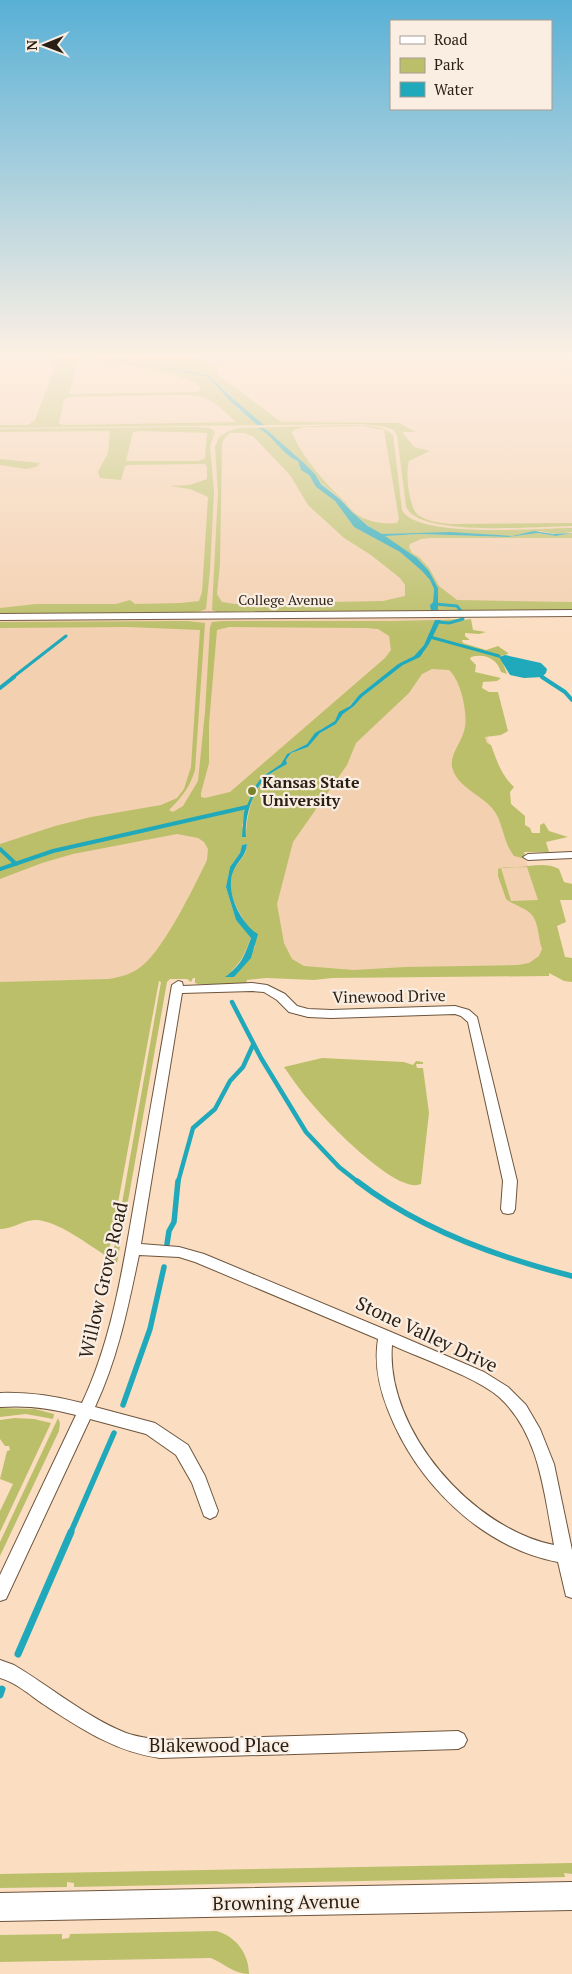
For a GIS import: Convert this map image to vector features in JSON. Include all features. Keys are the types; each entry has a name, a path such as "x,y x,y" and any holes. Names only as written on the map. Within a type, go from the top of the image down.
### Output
{"street":[{"name":"College Avenue","path":"0,617 572,613"},
{"path":"528,857 572,856"},
{"name":"Vinewood Drive","path":"178,988 252,987 268,989 281,997 293,1009 308,1012 331,1014 455,1010 465,1013 474,1020 510,1181 508,1209"},
{"name":"Willow Grove Road","path":"0,1593 100,1381 116,1329 133,1249 178,988"},
{"name":"Stone Valley Drive","path":"133,1249 180,1252 199,1258 386,1336 479,1377 503,1392 522,1410 536,1434 546,1464 572,1590"},
{"path":"386,1336 382,1352 388,1388 409,1440 423,1463 448,1493 501,1532 531,1547 565,1555"},
{"path":"0,1400 19,1399 55,1403 150,1428 182,1450 199,1481 210,1511"},
{"name":"Blakewood Place","path":"0,1669 15,1675 73,1713 120,1740 140,1746 160,1749 458,1740"},
{"name":"Browning Avenue","path":"0,1907 572,1896"}],"shaded area":[{"name":"Kansas State University","path":"0,449 572,449 572,610 448,611 561,971 152,974 0,1207"}],"green space":[{"path":"108,449 129,449 126,461 197,461 205,459 206,449 210,449 214,492 206,609 196,613 0,614 0,608 36,604 116,604 130,600 135,604 199,601 202,592 208,497 190,489 169,486 190,485 207,479 207,467 205,464 128,465 125,466 121,480 100,478 98,472"},
{"path":"215,449 222,449 220,564 217,594 222,602 235,604 383,601 405,596 405,585 400,578 371,555 344,538 308,505 290,475 265,449 283,449 298,461 301,470 309,475 316,487 335,501 354,527 400,552 422,571 430,580 434,589 433,602 430,605 431,611 217,612 212,610 218,492"},
{"path":"288,449 301,449 316,471 346,503 350,509 355,514 368,520 397,523 399,519 387,449 395,449 402,510 412,519 430,525 454,528 508,530 572,528 572,532 556,534 540,531 512,536 455,533 382,534 371,528 352,512 342,500 321,483 304,463"},
{"path":"399,449 422,449 430,451 409,461 407,473 412,505 418,515 425,519 449,524 572,523 572,526 482,528 455,526 432,523 415,516 406,506"},
{"path":"0,459 40,463 36,467 26,469 0,465"},
{"path":"538,533 556,536 572,533 572,538 431,538 421,539 410,544 409,547 412,553 419,557 429,568 439,586 457,600 572,602 572,610 467,611 461,610 459,607 459,611 438,611 438,588 429,571 417,558 383,536 419,534 508,537"},
{"path":"460,619 458,621 471,619 473,630 486,632 479,634 465,633 465,636 470,640 462,640 463,643 486,650 498,646 508,653 500,656 507,674 501,672 497,664 490,658 476,656 470,659 476,665 475,672 501,678 497,681 483,682 482,688 489,692 498,692 508,731 501,735 485,737 487,743 491,745 503,773 514,787 510,792 511,804 525,816 525,825 530,828 532,833 540,833 540,825 544,823 549,831 568,837 546,842 549,852 524,852 526,859 514,856 507,844 496,813 487,803 464,785 455,774 452,762 454,753 463,735 465,708 457,682 449,670 432,669 422,674 409,693 356,743 347,765 293,842 277,904 284,943 292,959 304,966 354,970 518,965 529,963 539,956 542,949 536,921 531,914 506,899 498,876 498,869 501,868 506,867 539,865 549,866 559,869 564,882 572,884 572,900 560,900 566,922 557,926 565,957 572,958 572,982 564,981 549,973 549,976 332,978 314,980 266,978 247,980 246,984 198,984 195,983 195,978 191,982 187,979 170,979 167,982 117,1263 112,1260 161,982 159,981 108,1257 62,1228 43,1221 34,1220 0,1229 0,982 108,979 135,971 152,956 169,931 207,860 208,849 204,842 198,838 177,834 73,854 42,863 0,879 0,844 55,826 91,817 161,805 177,798 184,789 191,767 200,630 128,627 0,628 0,622 187,621 205,623 195,770 185,792 169,810 173,812 183,806 198,781 205,712 210,627 212,622 435,620 424,645 414,656 398,664 359,695 336,721 321,729 307,744 287,754 281,764 262,777 242,825 246,837 249,811 255,794 264,780 274,771 287,764 286,760 291,753 308,747 320,733 336,724 343,714 362,697 403,665 423,653 441,620","holes":["229,627 378,629 389,636 391,650 385,658 230,792 205,798 201,797 209,763 209,724 217,630","247,844 245,853 232,875 231,889 232,896 250,931 255,947 234,977 226,977 241,959 251,937 236,920 226,887 230,867 240,853 242,845","527,867 538,900 511,901 501,868"]},
{"path":"322,1058 404,1062 413,1065 416,1061 423,1062 423,1064 416,1064 417,1068 423,1068 429,1113 421,1184 410,1185 396,1179 380,1169 347,1141 301,1091 284,1067"},
{"path":"0,1408 35,1409 54,1414 53,1419 26,1414 0,1417"},
{"path":"15,1418 34,1419 51,1423 0,1532 0,1511 13,1484 0,1479 7,1451 10,1450 9,1446 5,1446 0,1439 0,1420"},
{"path":"58,1418 60,1423 59,1431 0,1556 0,1542"},
{"path":"572,1863 572,1874 564,1873 565,1877 74,1887 74,1883 67,1882 67,1887 0,1888 0,1874"},
{"path":"216,1931 230,1937 240,1947 247,1960 249,1974 234,1971 211,1958 0,1962 0,1935 62,1934 62,1939 69,1938 70,1934"}],"water":[{"path":"282,449 288,449 315,474 321,484 368,526 382,534 450,532 512,536 534,531 553,534 572,533 556,536 538,533 508,537 419,534 385,536 417,558 429,571 438,588 438,611 431,611 430,605 433,602 434,589 430,580 422,571 400,552 354,527 335,501 316,487 309,475 301,470 298,461"},
{"path":"435,620 441,620 420,657 403,665 362,697 343,714 336,724 320,733 308,747 291,753 286,760 287,764 264,780 254,794 248,812 246,837 242,837 244,812 256,785 262,777 281,764 287,754 307,744 315,733 335,721 339,712 350,706 359,695 398,664 414,656 424,645"},
{"path":"505,655 541,663 547,669 546,673 542,677 524,678 510,675 499,657"},
{"path":"247,844 245,852 233,872 231,889 236,907 246,923 258,934 251,958 234,977 225,977 242,960 251,938 236,920 226,887 230,867 240,853 242,845"}],"waterway":[{"path":"435,604 457,606 461,611"},
{"path":"438,622 449,623 463,619"},
{"path":"12,678 66,636"},
{"path":"430,637 499,656"},
{"path":"0,688 14,677"},
{"path":"544,678 542,677 565,692 572,700"},
{"path":"16,864 53,851 247,807"},
{"path":"0,849 16,864"},
{"path":"0,869 16,864"},
{"path":"232,1002 261,1058 306,1132 339,1167 358,1182"},
{"path":"178,1182 193,1128 215,1109 230,1081 243,1067 253,1045"},
{"path":"167,1244 169,1231 174,1222 178,1181"},
{"path":"357,1181 406,1213 459,1239 515,1260 572,1276"},
{"path":"123,1405 150,1329 164,1267"},
{"path":"70,1534 114,1433"},
{"path":"18,1654 71,1532"},
{"path":"0,1695 2,1689"}],"place":[{"name":"Kansas State University","path":"252,791"}]}
